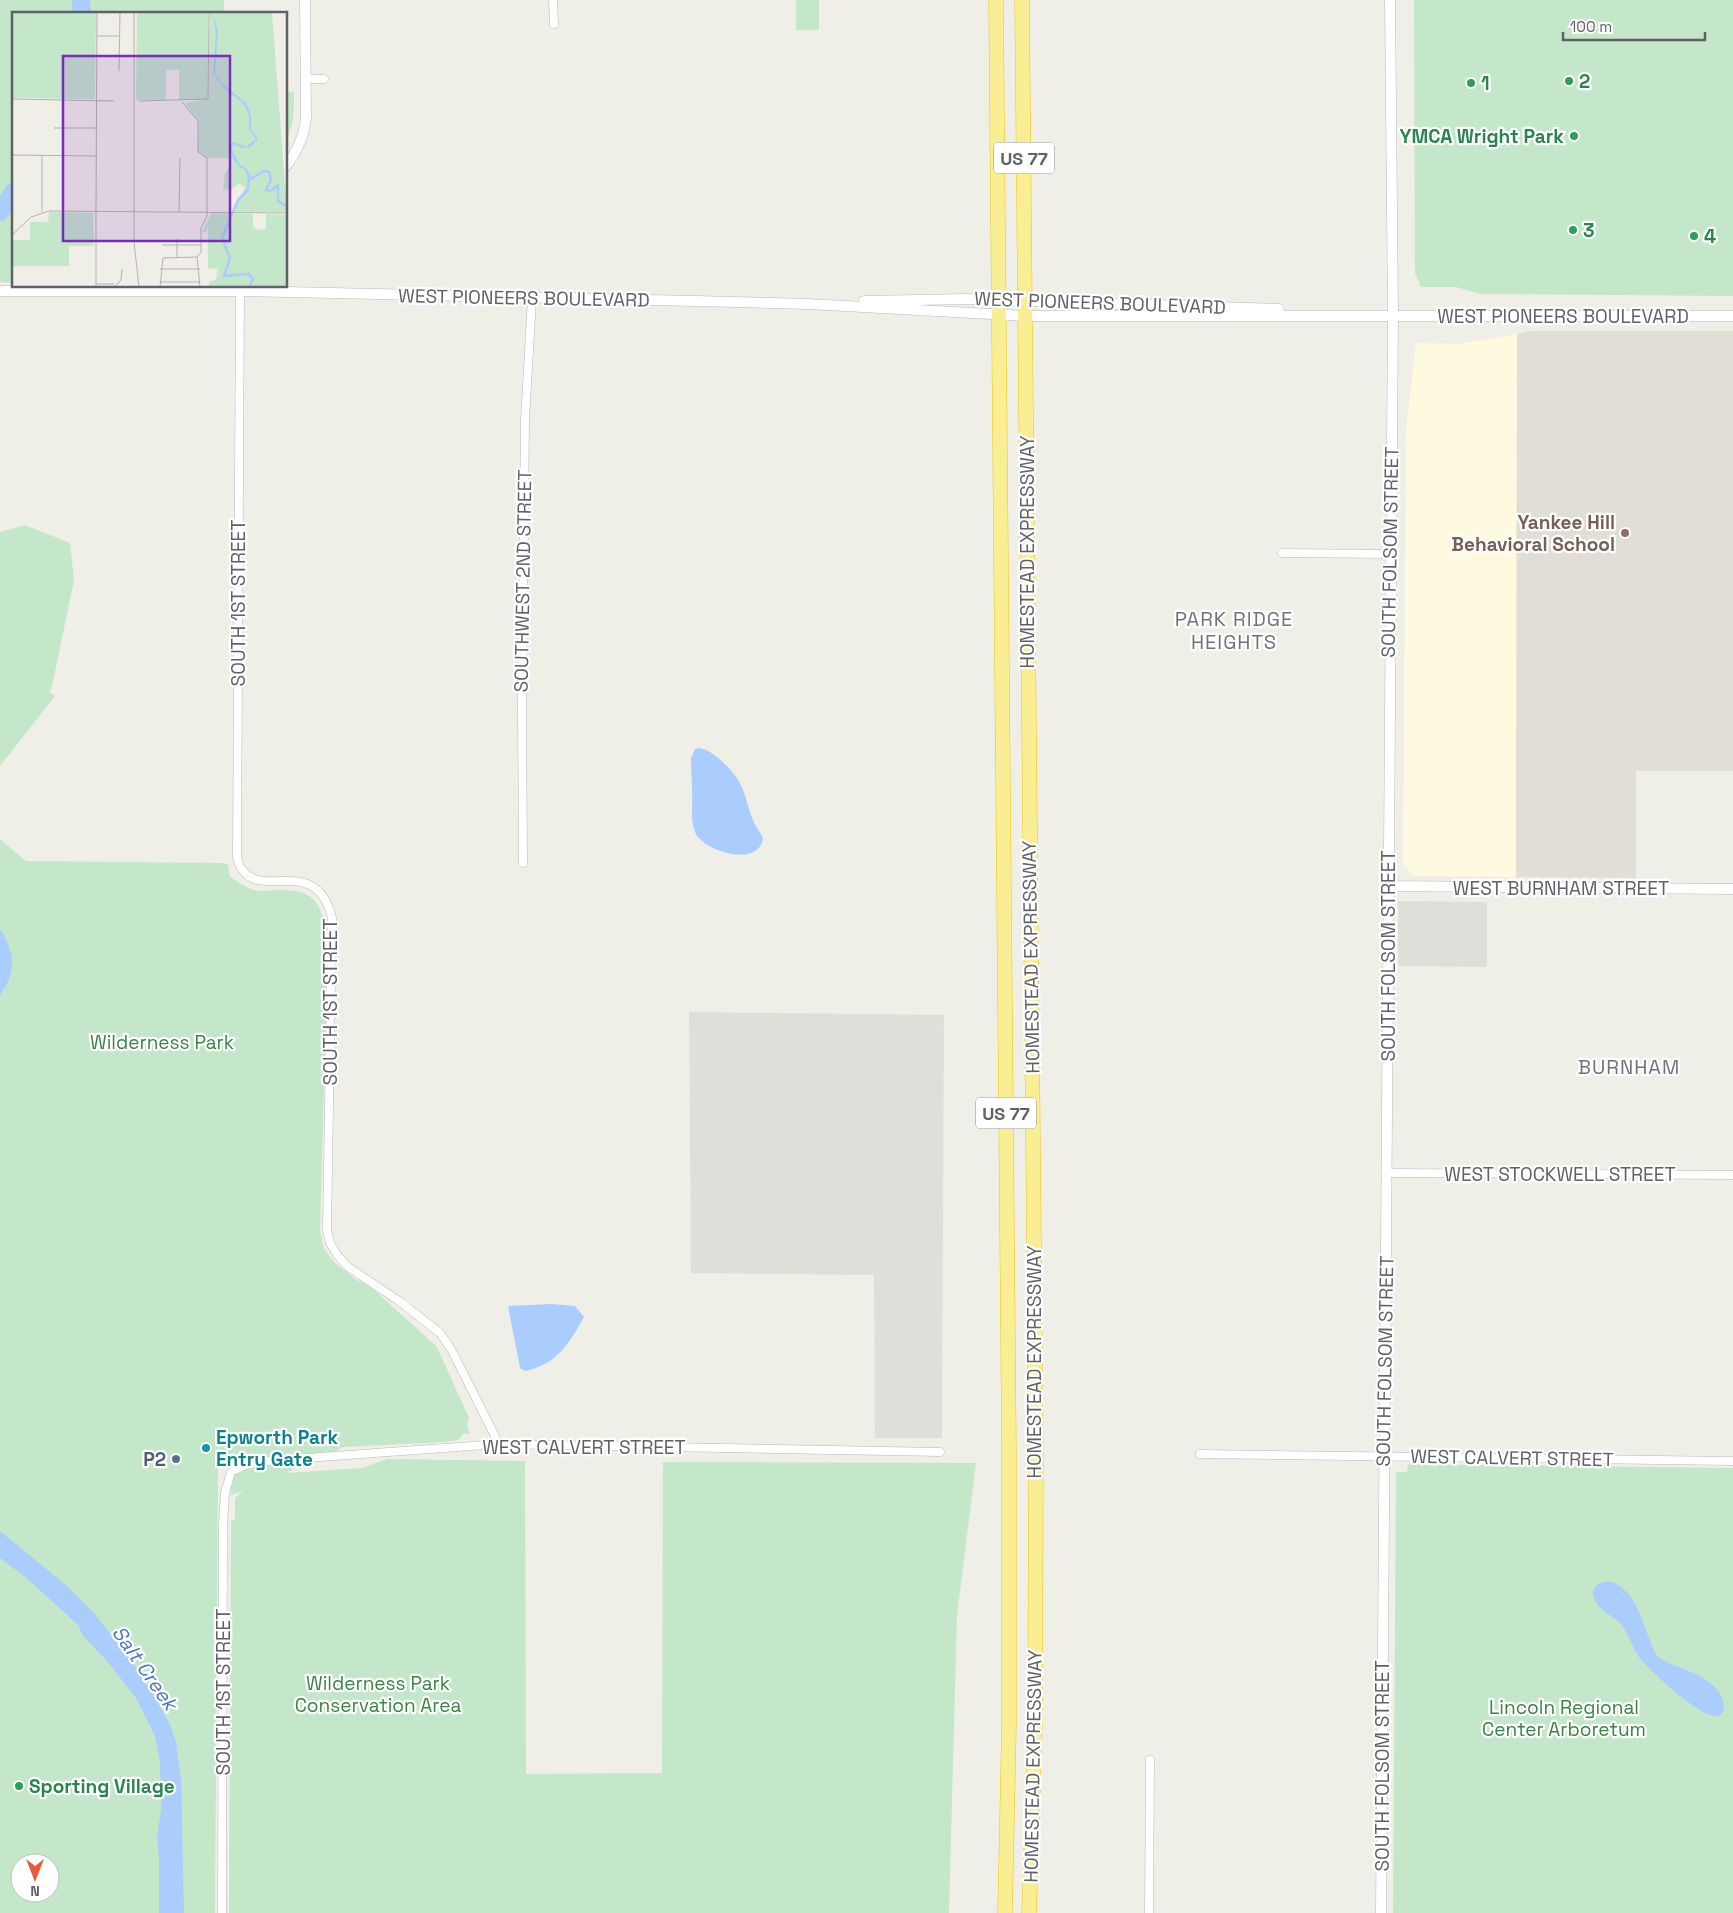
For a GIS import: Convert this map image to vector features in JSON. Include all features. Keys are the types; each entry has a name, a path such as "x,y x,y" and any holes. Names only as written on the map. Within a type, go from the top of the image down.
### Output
{"highway":[{"name":"HOMESTEAD EXPRESSWAY","path":"996,0 1009,1442 1009,1715 1004,1913"},
{"name":"HOMESTEAD EXPRESSWAY","path":"1022,0 1036,1452 1035,1726 1029,1913"}],"main road":[{"path":"288,163 299,146 304,133 306,79 305,0"},
{"name":"SOUTH FOLSOM STREET","path":"1381,1913 1393,315 1390,0"},
{"name":"WEST PIONEERS BOULEVARD","path":"0,292 240,289 808,304 1025,316 1733,316"},
{"name":"WEST PIONEERS BOULEVARD","path":"808,304 940,299 998,299 1393,315"},
{"name":"WEST BURNHAM STREET","path":"1388,886 1733,889"}],"street":[{"path":"553,0 554,24"},
{"path":"306,79 324,79"},
{"name":"SOUTH 1ST STREET","path":"240,289 237,857 241,868 249,876 256,879 263,881 290,880 310,885 325,899 332,918 327,1230 330,1242 338,1256 348,1267 400,1301 440,1333 451,1349 499,1444"},
{"name":"SOUTHWEST 2ND STREET","path":"524,864 522,706 525,427 532,298"},
{"path":"1282,554 1390,554"},
{"name":"WEST STOCKWELL STREET","path":"1387,1173 1733,1176"},
{"name":"WEST CALVERT STREET","path":"231,1472 248,1464 264,1461 499,1444 940,1452"},
{"name":"WEST CALVERT STREET","path":"1200,1454 1733,1461"},
{"name":"SOUTH 1ST STREET","path":"222,1913 223,1523 225,1493 231,1472"},
{"path":"1149,1913 1150,1760"}],"shaded area":[{"name":"Yankee Hill Behavioral School","path":"1531,331 1733,331 1733,771 1636,771 1636,878 1516,877 1517,334"},
{"path":"1517,334 1516,877 1414,876 1403,864 1406,428 1416,343 1458,344"},
{"path":"1398,901 1487,902 1487,967 1398,966"},
{"path":"689,1012 944,1015 942,1438 875,1438 874,1275 691,1273"}],"green space":[{"path":"0,0 224,0 224,12 12,12 12,283 0,282"},
{"path":"796,0 819,0 819,30 796,30"},
{"name":"YMCA Wright Park","path":"1414,0 1733,0 1733,296 1480,294 1456,287 1421,287 1415,273"},
{"path":"288,92 294,92 294,111 288,137"},
{"path":"25,525 70,543 74,580 52,686 49,692 55,696 0,766 0,532"},
{"path":"0,839 26,861 228,864 230,877 248,888 260,891 301,892 314,900 319,906 328,935 320,1231 324,1249 335,1263 355,1279 372,1288 437,1347 469,1418 467,1425 470,1434 464,1433 458,1440 443,1442 344,1447 285,1473 362,1468 387,1459 525,1461 526,1774 662,1773 663,1462 976,1463 957,1615 949,1913 229,1913 231,1521 235,1519 235,1498 243,1491 231,1495 231,1459 225,1464 218,1464 215,1913 0,1913"},
{"name":"Lincoln Regional Center Arboretum","path":"1408,1464 1733,1468 1733,1913 1393,1913 1396,1472 1407,1472"}],"water":[{"path":"699,748 710,752 722,761 740,783 753,820 763,838 760,847 752,853 742,855 719,851 700,839 695,832 692,818 691,758 695,749"},
{"path":"0,929 9,946 12,962 9,978 0,995"},
{"path":"552,1304 575,1306 584,1317 573,1336 560,1352 545,1364 525,1371 520,1368 508,1306"},
{"path":"0,1531 67,1586 93,1612 132,1662 170,1725 176,1742 181,1779 184,1913 159,1913 157,1837 161,1811 160,1763 155,1736 136,1698 107,1661 82,1635 79,1626 29,1580 0,1558"},
{"path":"1608,1581 1618,1585 1634,1602 1657,1656 1709,1682 1722,1696 1724,1705 1720,1715 1713,1716 1691,1704 1665,1683 1639,1657 1621,1624 1600,1607 1594,1599 1593,1591 1595,1587 1600,1583"}],"waterway":[{"name":"Salt Creek","path":"81,0 82,12"},
{"name":"Salt Creek","path":"0,212 12,194"}],"place":[{"name":"2","path":"1569,81"},
{"name":"1","path":"1471,83"},
{"name":"YMCA Wright Park","path":"1574,136"},
{"name":"3","path":"1573,230"},
{"name":"4","path":"1694,236"},
{"name":"Yankee Hill Behavioral School","path":"1625,533"},
{"name":"Epworth Park Entry Gate","path":"206,1448"},
{"name":"P2","path":"176,1459"},
{"name":"Sporting Village","path":"19,1786"}],"district":[{"name":"PARK RIDGE HEIGHTS","path":"1234,630"},
{"name":"BURNHAM","path":"1629,1067"}],"park label":[{"name":"Wilderness Park","path":"162,1042"},
{"name":"Wilderness Park Conservation Area","path":"378,1694"}]}
